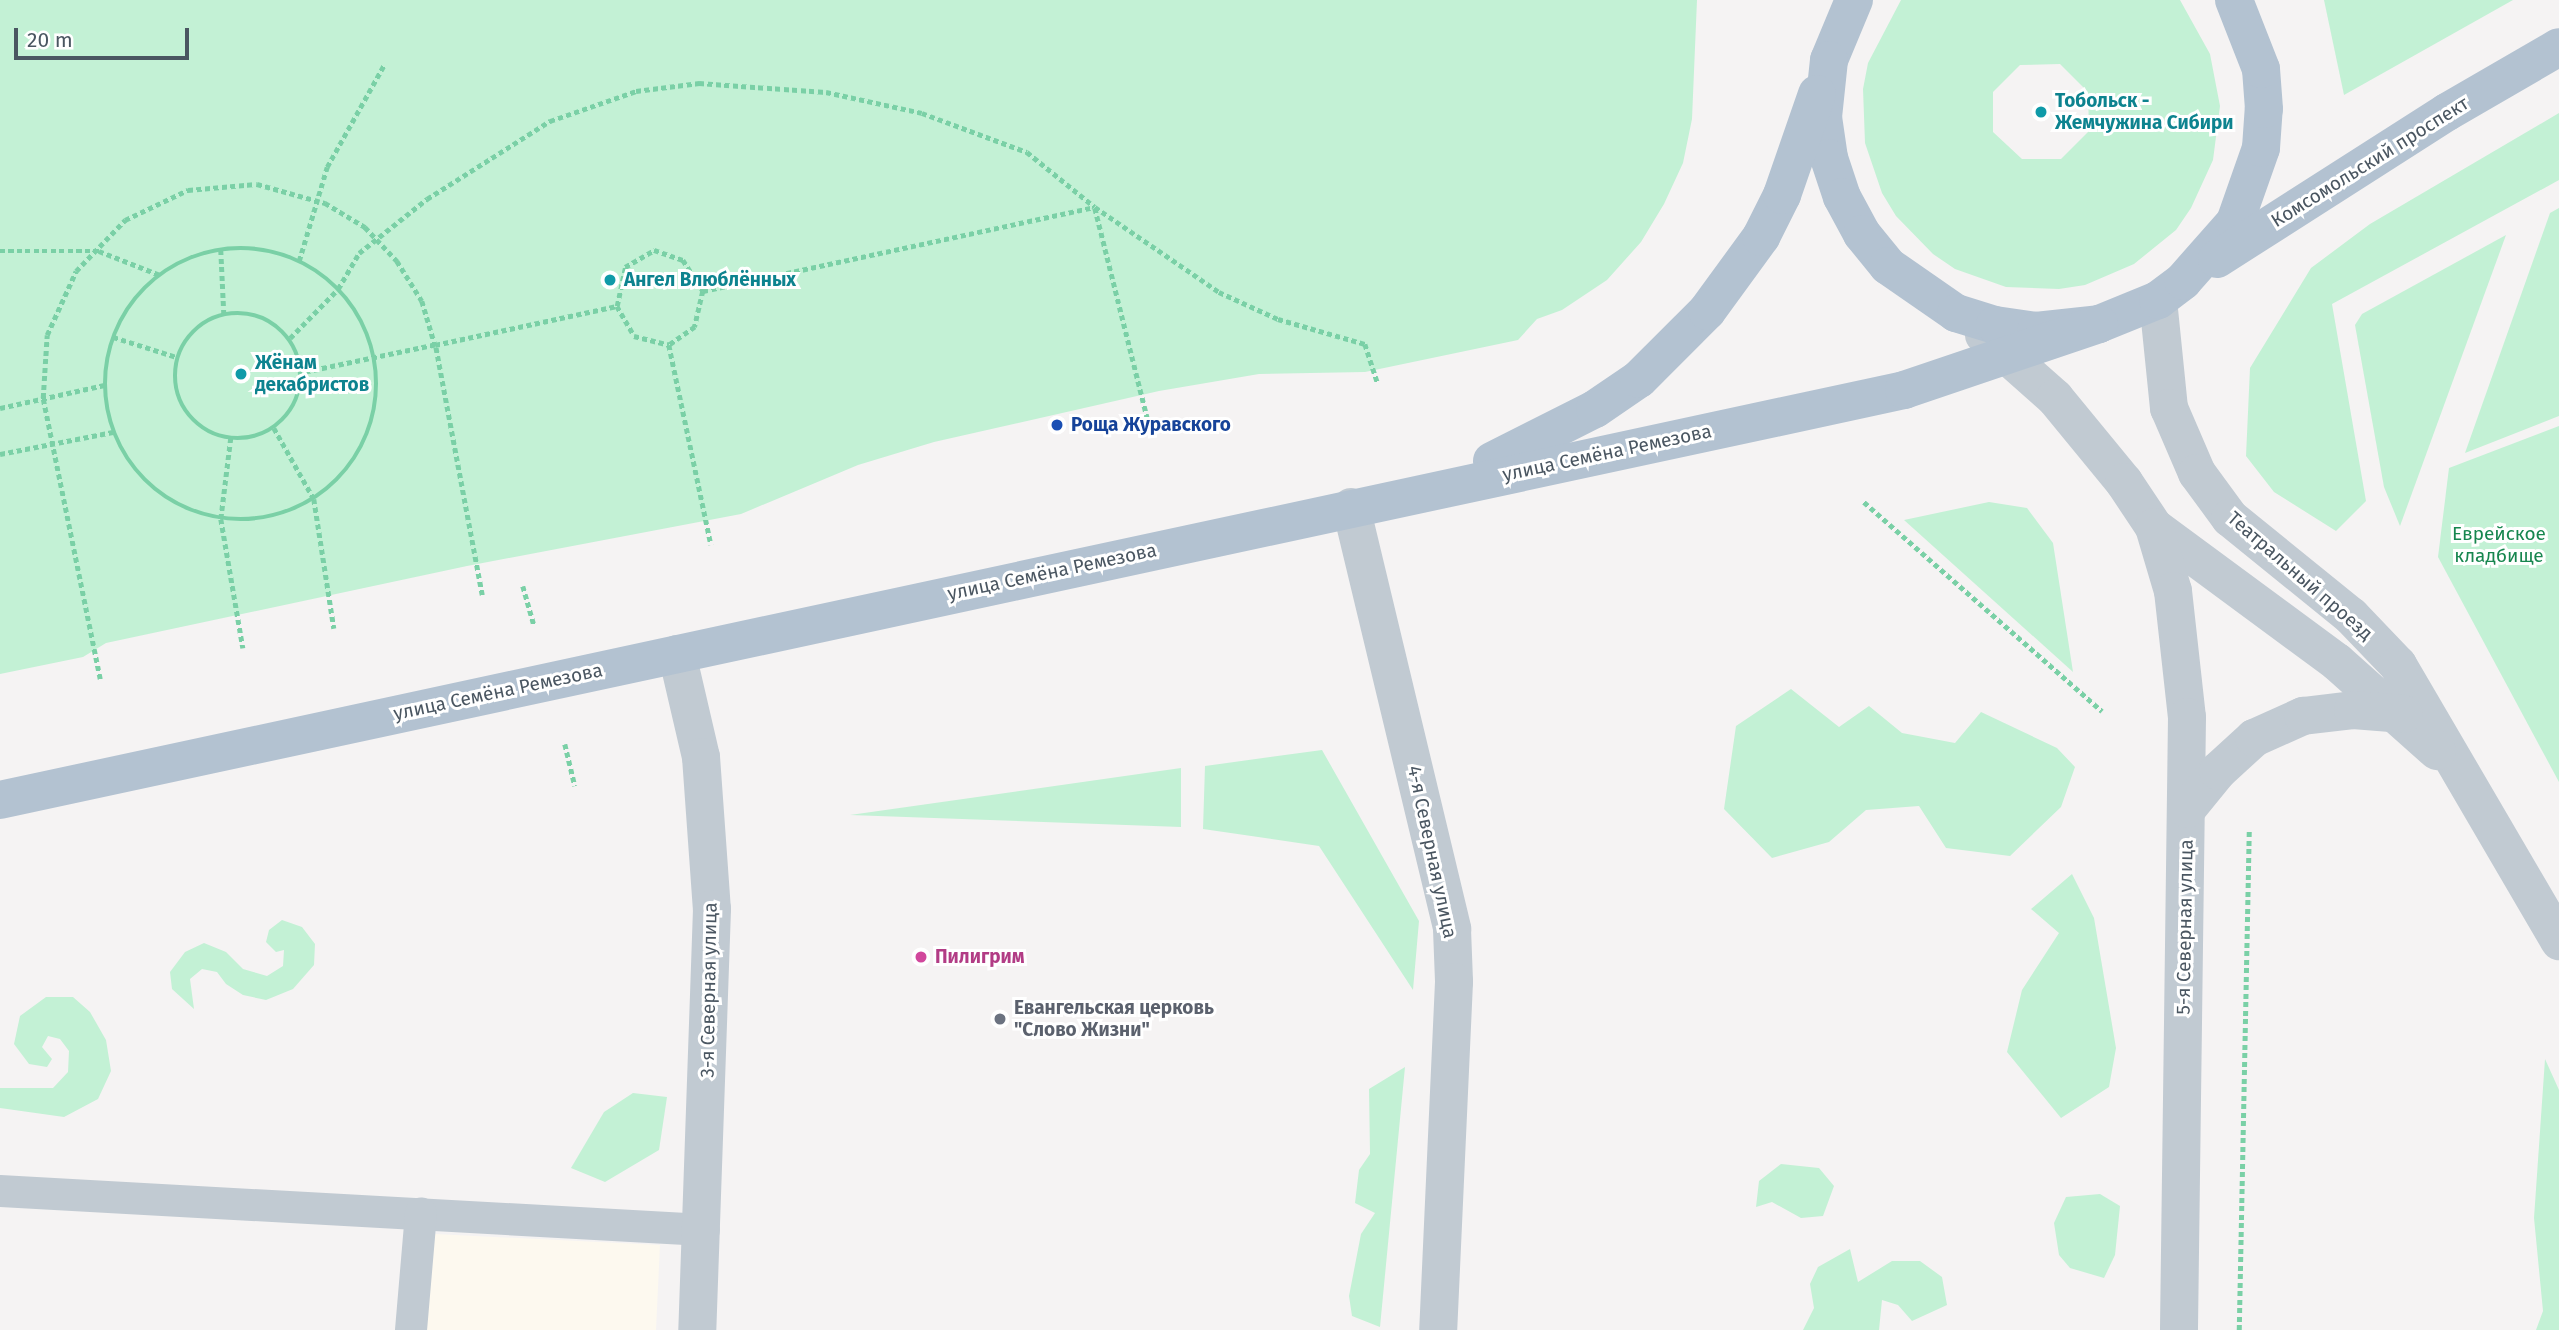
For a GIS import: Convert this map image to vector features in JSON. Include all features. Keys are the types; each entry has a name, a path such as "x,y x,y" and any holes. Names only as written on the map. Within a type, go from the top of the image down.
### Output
{"main road":[{"path":"1827,0 1829,60 1824,117 1829,158 1842,197 1862,234 1888,266 1956,313 1996,326 2036,331 2099,324"},
{"path":"1413,494 1528,447 1595,409 1671,351 1734,278 1761,237 1782,195 1829,60 1854,0"},
{"path":"2170,291 2235,222 2251,187 2261,148 2261,69 2234,0"},
{"name":"Комсомольский проспект","path":"2099,324 2170,291 2435,120 2559,47"},
{"name":"улица Семёна Ремезова","path":"0,800 1904,390 2012,356 2099,324"}],"street":[{"name":"Театральный проезд","path":"2170,291 2169,408 2197,473 2230,518 2351,617 2398,666 2559,940"},
{"path":"1956,313 2012,356 2089,439 2154,527 2337,662 2459,771"},
{"name":"4-я Северная улица","path":"1351,507 1452,929 1454,982 1438,1330"},
{"name":"5-я Северная улица","path":"2154,527 2173,591 2182,645 2187,808 2179,1330"},
{"name":"3-я Северная улица","path":"677,654 701,757 712,909 704,1230 697,1330"},
{"path":"2187,808 2218,771 2254,738 2303,716 2353,710 2431,719"}],"lane":[{"path":"0,1191 704,1230"},
{"path":"411,1330 421,1213"}],"path":[{"path":"299,261 327,167 384,65"},
{"path":"290,338 338,289 359,253 427,199 550,121 636,91 699,83 826,92 922,113 1027,152 1095,207 1219,292 1278,319 1365,344 1378,384"},
{"path":"100,679 50,443 43,398 44,358 55,312 91,251 145,208 188,190 257,184 317,199 377,239 411,280 435,345 482,595"},
{"path":"703,291 1095,207"},
{"path":"1095,207 1148,421"},
{"path":"253,249 299,261 338,289 358,315 374,357 377,393 365,439 344,473 314,499 269,517 221,519 190,510 162,495 138,473 113,432 105,385 113,337 133,302 160,275 189,259 221,250 253,249"},
{"path":"221,250 224,314"},
{"path":"654,250 683,260 703,291 695,327 668,345 634,336 617,306 625,267 654,250"},
{"path":"0,251 91,251 160,275"},
{"path":"301,373 617,306"},
{"path":"224,314 261,317 290,338 301,373 290,414 274,428 253,438 232,438 210,432 192,419 177,390 177,358 204,323 224,314"},
{"path":"113,337 177,358"},
{"path":"668,345 710,545"},
{"path":"0,408 105,385"},
{"path":"274,428 314,499 334,628"},
{"path":"0,454 113,432"},
{"path":"232,438 221,519 243,648"},
{"path":"1864,502 2102,711"},
{"path":"523,586 534,625"},
{"path":"565,744 575,786"},
{"path":"2239,1330 2249,830"}],"shaded area":[{"path":"435,1234 660,1245 656,1330 425,1330"}],"green space":[{"path":"0,0 1697,0 1692,119 1683,163 1664,204 1641,242 1607,280 1562,310 1537,319 1518,340 1365,372 1259,374 1159,391 934,442 858,465 741,514 467,566 106,643 83,657 0,674"},
{"path":"1901,0 2180,0 2210,54 2220,106 2213,160 2191,208 2176,230 2134,264 2085,285 2059,289 2006,287 1955,269 1933,254 1896,216 1882,193 1865,143 1863,89 1868,63","holes":["2060,64 2088,92 2089,131 2061,159 2022,159 1993,132 1993,92 2020,65"]},
{"path":"2324,0 2513,0 2344,95"},
{"path":"2559,113 2559,180 2332,304 2366,501 2336,531 2274,492 2246,456 2250,368 2311,268 2370,224"},
{"path":"2559,208 2559,416 2465,453 2550,213"},
{"path":"2506,235 2400,526 2384,487 2355,325 2362,314"},
{"name":"Еврейское кладбище","path":"2559,426 2559,782 2438,557 2449,468"},
{"path":"1989,502 2027,508 2053,543 2073,672 1904,520"},
{"path":"1791,689 1839,727 1869,706 1902,733 1955,743 1981,712 2057,748 2075,767 2061,807 2010,856 1946,848 1919,806 1866,810 1829,842 1772,858 1724,809 1736,726"},
{"path":"1322,750 1419,921 1413,990 1319,846 1203,829 1205,766"},
{"path":"1181,768 1181,827 850,815"},
{"path":"2072,874 2094,918 2116,1048 2109,1087 2061,1118 2007,1052 2022,990 2059,933 2031,909"},
{"path":"282,920 302,927 315,944 314,965 293,989 266,1000 243,995 226,984 217,972 202,969 190,979 194,1009 172,989 170,972 185,952 204,943 226,952 243,969 267,976 283,966 284,950 276,952 266,942 269,930"},
{"path":"46,997 73,997 90,1012 106,1040 111,1071 98,1099 64,1117 0,1108 0,1088 53,1088 68,1072 69,1051 60,1039 48,1036 42,1047 52,1059 47,1067 29,1064 14,1044 20,1016"},
{"path":"2545,1059 2559,1090 2559,1330 2536,1330 2543,1311 2534,1218"},
{"path":"1405,1067 1380,1327 1352,1316 1349,1296 1361,1234 1375,1213 1355,1203 1359,1170 1370,1154 1369,1089"},
{"path":"633,1093 667,1097 659,1150 605,1182 571,1168 604,1112"},
{"path":"1781,1164 1819,1168 1834,1186 1823,1216 1801,1218 1772,1202 1756,1207 1759,1181"},
{"path":"2100,1194 2120,1206 2115,1255 2104,1278 2070,1268 2059,1255 2054,1223 2066,1197"},
{"path":"1850,1249 1858,1282 1892,1261 1920,1261 1942,1277 1947,1305 1912,1321 1898,1305 1882,1300 1879,1330 1803,1330 1814,1308 1810,1284 1818,1267"}],"place":[{"name":"Тобольск - Жемчужина Сибири","path":"2041,112"},
{"name":"Ангел Влюблённых","path":"610,280"},
{"name":"Жёнам декабристов","path":"241,374"},
{"name":"Роща Журавского","path":"1057,425"},
{"name":"Пилигрим","path":"921,957"},
{"name":"Евангельская церковь \"Слово Жизни\"","path":"1000,1019"}]}
